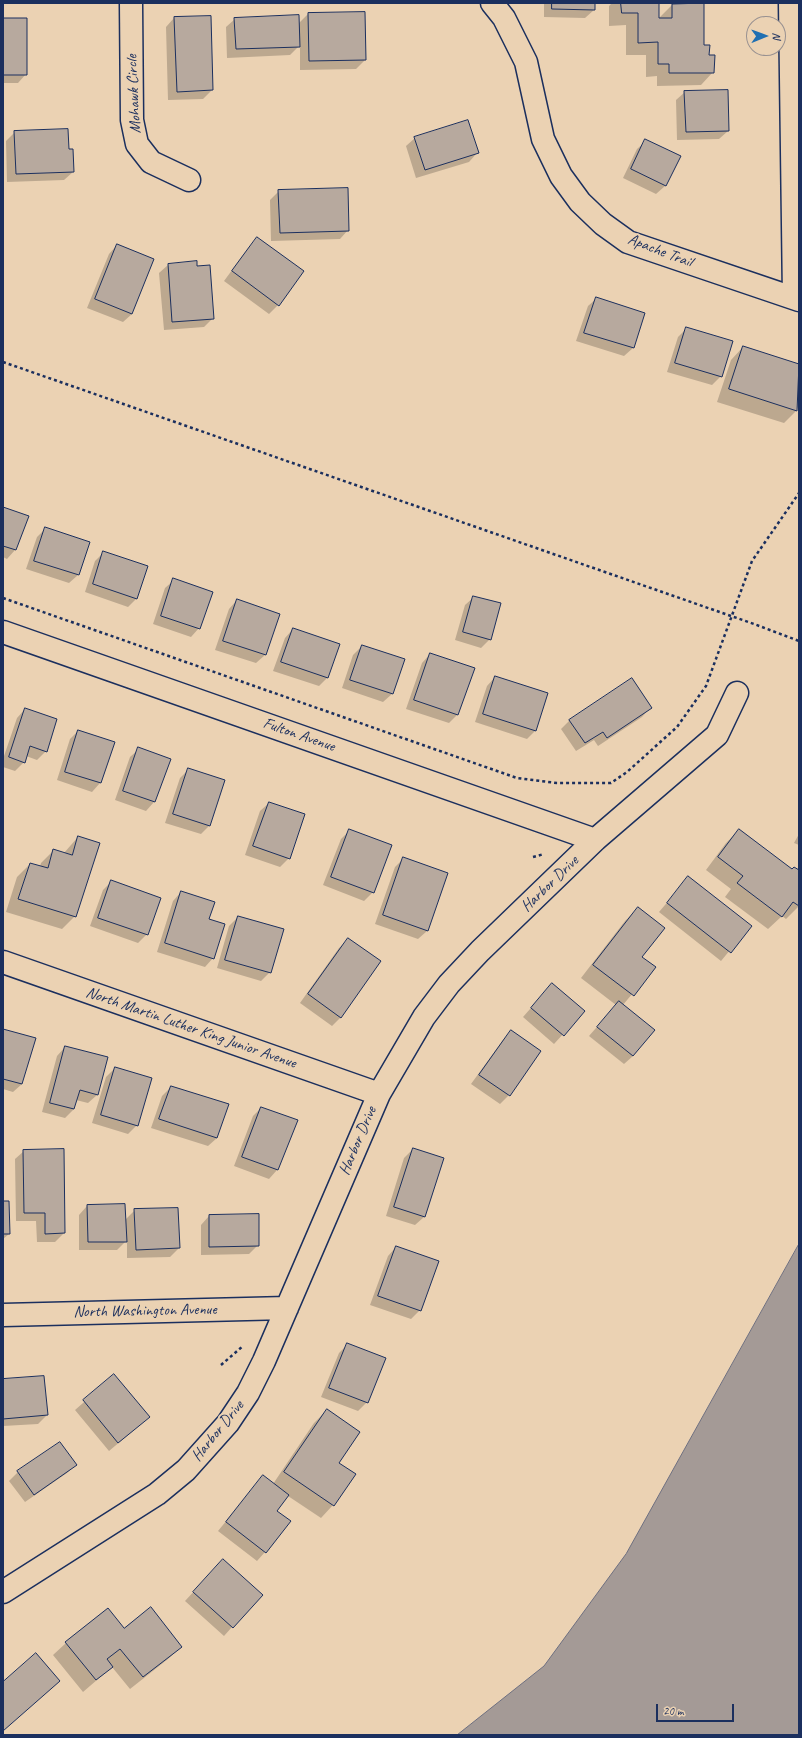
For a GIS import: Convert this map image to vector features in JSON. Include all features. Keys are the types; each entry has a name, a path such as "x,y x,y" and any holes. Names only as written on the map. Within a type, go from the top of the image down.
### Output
{"street":[{"name":"Mohawk Circle","path":"131,3 132,120 137,144 151,162 189,180"},
{"name":"Apache Trail","path":"492,3 504,18 526,62 543,139 561,176 580,202 603,224 628,242 797,299"},
{"path":"790,3 797,299"},
{"name":"Fulton Avenue","path":"3,632 595,840"},
{"name":"Harbor Drive","path":"3,1592 156,1494 186,1470 228,1423 248,1393 287,1308 379,1094 424,1017 449,984 480,951 595,840 717,735 737,693"},
{"name":"North Martin Luther King Junior Avenue","path":"3,962 379,1094"},
{"name":"North Washington Avenue","path":"3,1314 287,1308"}],"path":[{"path":"3,362 799,641"},
{"path":"3,598 512,776 557,783 611,783 627,772 676,727 706,686 752,561 799,493"}],"shaded area":[{"path":"799,1244 799,1735 457,1735 544,1666 626,1554"}],"building":[{"path":"552,3 595,3 595,10 552,9"},
{"path":"621,3 659,3 659,18 672,18 672,4 704,3 704,45 710,45 709,55 715,55 714,73 669,73 669,64 658,64 658,42 638,43 638,13 622,13"},
{"path":"365,12 366,60 309,61 308,13"},
{"path":"299,15 300,47 236,49 234,18"},
{"path":"211,16 213,90 177,92 174,17"},
{"path":"3,18 27,18 27,75 3,75"},
{"path":"728,90 729,131 686,132 684,91"},
{"path":"468,120 479,153 425,170 414,137"},
{"path":"68,129 69,149 73,149 74,172 16,174 14,131"},
{"path":"645,139 681,156 666,186 631,169"},
{"path":"348,188 349,231 280,233 278,190"},
{"path":"257,237 304,271 279,306 232,271"},
{"path":"117,244 154,259 132,314 95,299"},
{"path":"197,261 197,266 210,265 214,319 172,322 168,264"},
{"path":"596,297 645,313 634,348 584,333"},
{"path":"686,327 733,341 722,377 675,363"},
{"path":"743,346 799,364 797,411 729,389"},
{"path":"3,507 29,516 16,550 3,546"},
{"path":"45,527 90,542 79,575 34,561"},
{"path":"103,551 148,566 137,599 93,584"},
{"path":"173,578 213,592 200,629 161,616"},
{"path":"473,596 501,603 491,640 463,632"},
{"path":"237,599 280,614 266,655 223,641"},
{"path":"293,628 340,644 328,678 281,662"},
{"path":"362,645 405,659 393,694 350,680"},
{"path":"430,653 475,668 458,715 414,700"},
{"path":"495,676 548,693 536,731 483,714"},
{"path":"632,678 652,708 607,738 603,732 585,743 569,720"},
{"path":"25,708 57,719 47,752 30,746 25,763 9,757"},
{"path":"78,730 115,742 101,783 65,772"},
{"path":"138,747 171,759 155,802 123,791"},
{"path":"188,768 225,780 210,826 173,814"},
{"path":"269,802 305,814 290,859 253,846"},
{"path":"349,829 392,845 374,893 331,877"},
{"path":"739,829 792,869 794,867 799,870 799,906 793,902 782,917 737,883 743,876 718,857"},
{"path":"78,836 100,843 76,917 18,899 30,863 48,868 53,849 72,855"},
{"path":"403,857 448,873 428,931 383,915"},
{"path":"688,876 752,926 731,953 667,903"},
{"path":"111,880 161,898 148,935 98,918"},
{"path":"181,891 215,902 209,919 225,924 214,959 165,943"},
{"path":"638,907 665,928 642,957 656,967 634,996 593,965"},
{"path":"238,916 284,929 271,973 225,960"},
{"path":"348,938 381,961 341,1018 308,994"},
{"path":"552,983 585,1011 564,1036 531,1008"},
{"path":"619,1001 655,1030 633,1056 597,1027"},
{"path":"3,1029 36,1038 22,1084 3,1079"},
{"path":"511,1030 541,1051 510,1096 479,1075"},
{"path":"65,1046 108,1057 98,1095 80,1090 74,1109 50,1103"},
{"path":"115,1067 152,1078 138,1126 101,1115"},
{"path":"171,1086 229,1104 217,1138 159,1119"},
{"path":"261,1107 298,1120 278,1170 242,1157"},
{"path":"413,1148 444,1158 425,1217 394,1207"},
{"path":"64,1149 65,1233 45,1234 45,1213 24,1213 23,1150"},
{"path":"3,1201 9,1201 10,1234 3,1234"},
{"path":"125,1204 127,1242 88,1242 87,1205"},
{"path":"178,1208 180,1248 136,1250 134,1209"},
{"path":"259,1214 259,1246 209,1247 209,1215"},
{"path":"396,1246 439,1261 421,1311 378,1296"},
{"path":"347,1343 386,1358 368,1403 329,1388"},
{"path":"114,1374 150,1417 118,1443 83,1400"},
{"path":"44,1376 48,1415 3,1419 3,1379"},
{"path":"327,1409 360,1432 339,1463 356,1474 334,1506 284,1472"},
{"path":"60,1442 77,1465 34,1495 17,1471"},
{"path":"263,1475 289,1495 277,1511 291,1521 266,1553 226,1522"},
{"path":"223,1559 263,1595 233,1628 193,1592"},
{"path":"151,1607 182,1647 143,1677 120,1649 107,1659 113,1667 96,1680 65,1642 108,1608 124,1628"},
{"path":"36,1653 60,1681 3,1731 3,1682"}]}
